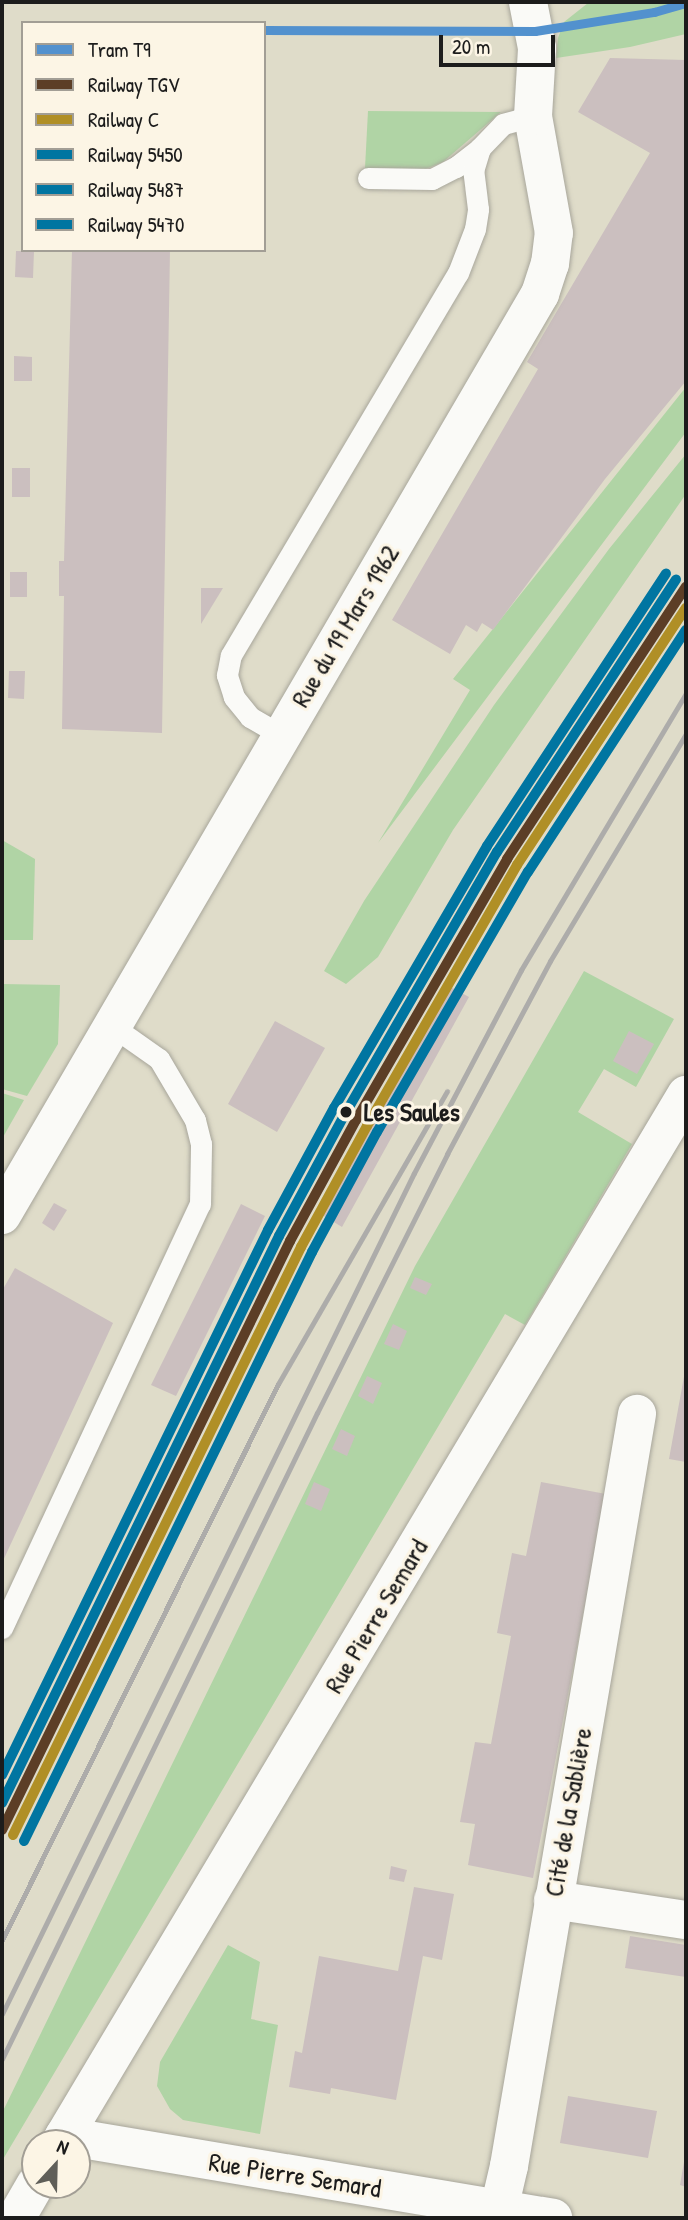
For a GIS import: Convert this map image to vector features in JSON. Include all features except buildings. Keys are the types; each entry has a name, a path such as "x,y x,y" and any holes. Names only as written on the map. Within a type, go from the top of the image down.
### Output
{"street":[{"name":"Rue du 19 Mars 1962","path":"2,1215 540,294 550,264 554,233 533,116 537,48 528,2"},
{"name":"Rue Pierre Semard","path":"69,2129 686,1095"},
{"name":"Cité de la Sablière","path":"504,2213 509,2166 553,1900 637,1415"},
{"path":"553,1900 686,1920"},
{"name":"Rue Pierre Semard","path":"91,2145 504,2213"},
{"path":"16,2218 27,2199"}],"lane":[{"path":"368,178 432,179 456,167 480,148 503,124 533,116"},
{"path":"281,735 250,717 234,697 227,676 231,655 458,273 475,229 478,209 473,171 480,148"},
{"path":"2,1628 200,1204 201,1144 195,1119 159,1059 112,1026"}],"green space":[{"path":"686,2 686,34 630,47 556,58 558,38 564,22 588,3"},
{"path":"368,111 501,112 443,162 423,170 365,168"},
{"path":"686,387 686,432 378,843 470,690 453,679"},
{"path":"686,454 686,494 453,830 378,957 346,984 324,971 364,901 494,705 609,549"},
{"path":"2,840 35,859 33,940 2,940"},
{"path":"584,971 674,1019 636,1087 604,1069 578,1112 632,1144 525,1325 505,1314 2,2161 2,2113 415,1266"},
{"path":"2,984 60,985 58,1044 27,1096 2,1089"},
{"path":"2,1093 24,1100 2,1139"},
{"path":"228,1945 260,1962 251,2019 278,2025 260,2134 183,2120 170,2109 157,2086 160,2062"}],"railway":[{"path":"2,2014 414,1173 521,970 686,693"},
{"path":"2,2059 317,1413 447,1154 550,961 686,734"},
{"path":"2,1940 278,1384 447,1091"}],"tram line":[{"name":"T9","path":"266,30 535,31 654,12 686,3"}],"rail line":[{"name":"5470","path":"2,1775 268,1230 334,1108 487,846 666,573"},
{"name":"5450","path":"2,1803 279,1236 345,1114 497,852 676,579"},
{"name":"TGV","path":"2,1830 290,1241 356,1120 507,859 686,586"},
{"name":"C","path":"13,1835 301,1247 367,1126 517,865 686,608"},
{"name":"5487","path":"24,1841 312,1252 377,1132 528,872 686,630"}],"place":[{"name":"Les Saules","path":"346,1112"}]}
